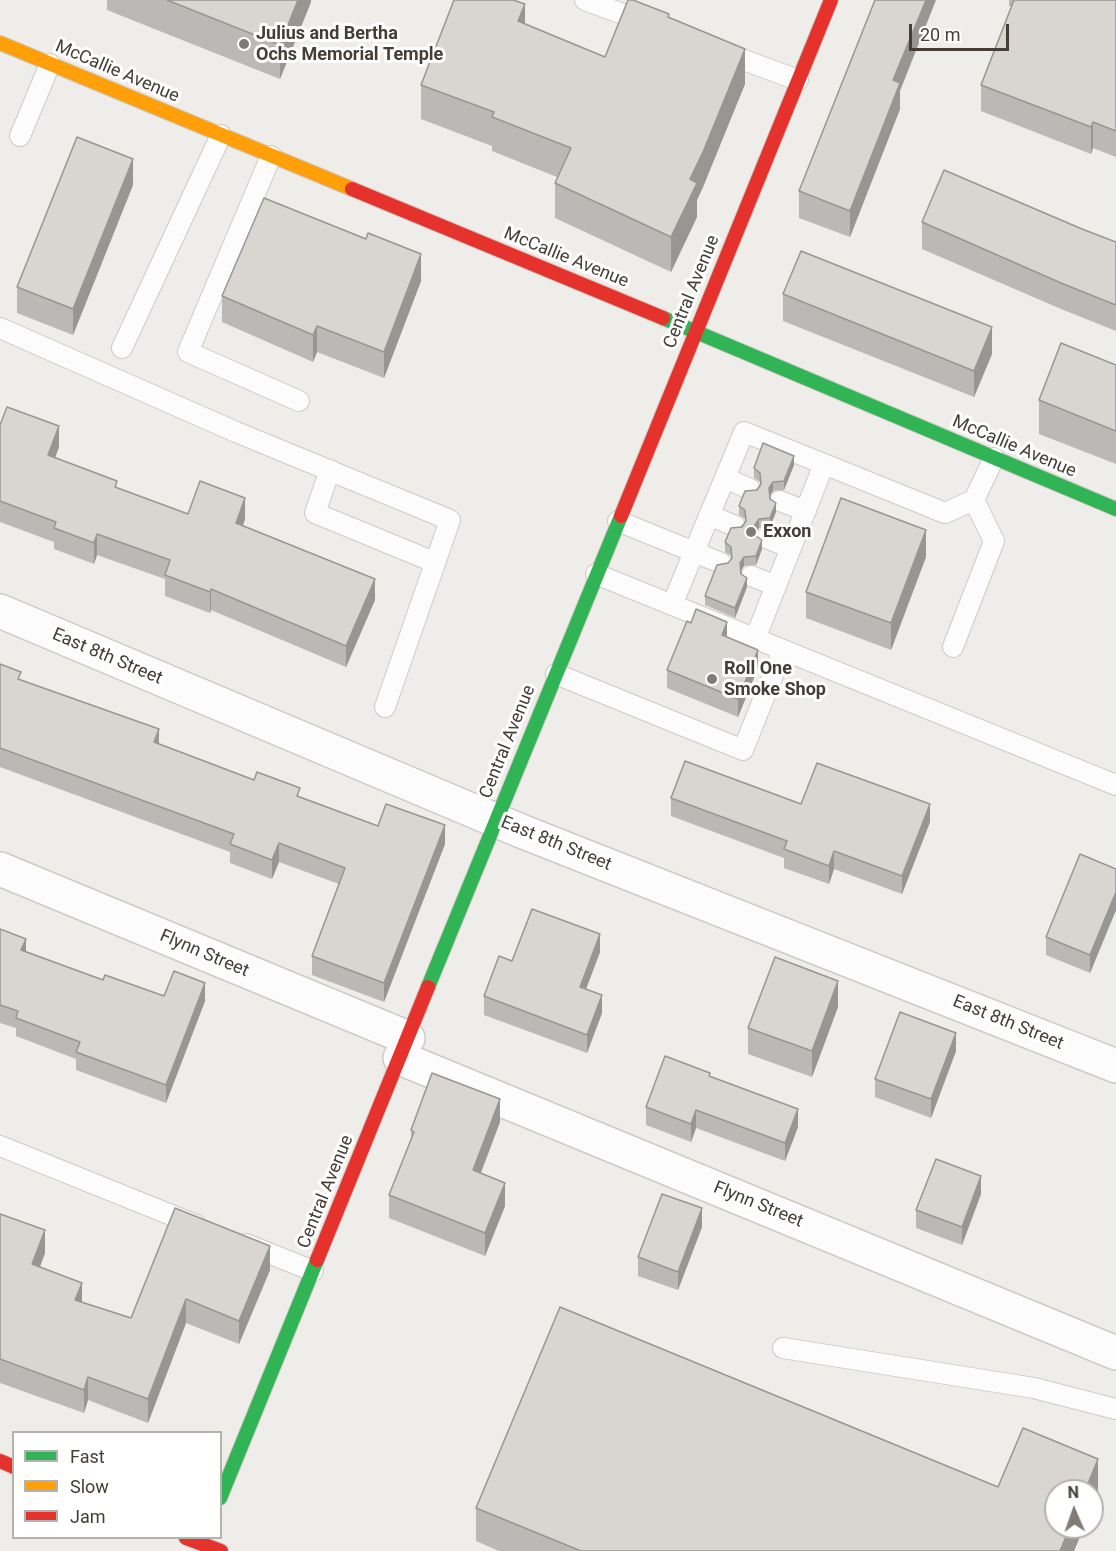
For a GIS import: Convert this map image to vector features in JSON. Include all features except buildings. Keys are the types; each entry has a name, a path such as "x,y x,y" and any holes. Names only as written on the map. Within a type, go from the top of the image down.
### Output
{"main road":[{"name":"Central Avenue","path":"222,1493 831,0"},
{"name":"McCallie Avenue","path":"0,43 695,331 1116,509"},
{"path":"202,1544 221,1551"}],"street":[{"name":"East 8th Street","path":"0,611 496,820 1116,1066"},
{"name":"Flynn Street","path":"0,869 404,1048 1116,1353"}],"lane":[{"path":"585,0 667,31"},
{"path":"700,43 798,80"},
{"path":"20,136 51,64"},
{"path":"123,348 221,135"},
{"path":"271,156 188,352 299,401"},
{"path":"0,328 236,432 450,520 385,707"},
{"path":"672,605 744,432 945,513 974,500 994,458"},
{"path":"755,639 824,464"},
{"path":"330,470 315,513 434,562"},
{"path":"725,478 750,489"},
{"path":"953,647 994,540 974,500"},
{"path":"780,501 806,511"},
{"path":"709,516 735,526"},
{"path":"618,521 721,563"},
{"path":"766,538 791,548"},
{"path":"596,574 1116,785"},
{"path":"751,576 776,586"},
{"path":"556,674 743,750 783,650"},
{"path":"0,1146 313,1271"},
{"path":"783,1348 1034,1388 1116,1409"}],"traffic: fast":[{"path":"663,318 1116,509"},
{"path":"428,987 621,516"},
{"path":"222,1493 317,1260"}],"traffic: slow":[{"path":"0,43 352,189"}],"traffic: jam":[{"path":"621,516 831,0"},
{"path":"352,189 663,318"},
{"path":"317,1260 428,987"},
{"path":"0,1461 12,1466"},
{"path":"189,1539 221,1551"}],"place":[{"name":"Julius and Bertha Ochs Memorial Temple","path":"244,44"},
{"name":"Exxon","path":"751,532"},
{"name":"Roll One Smoke Shop","path":"712,679"}]}
